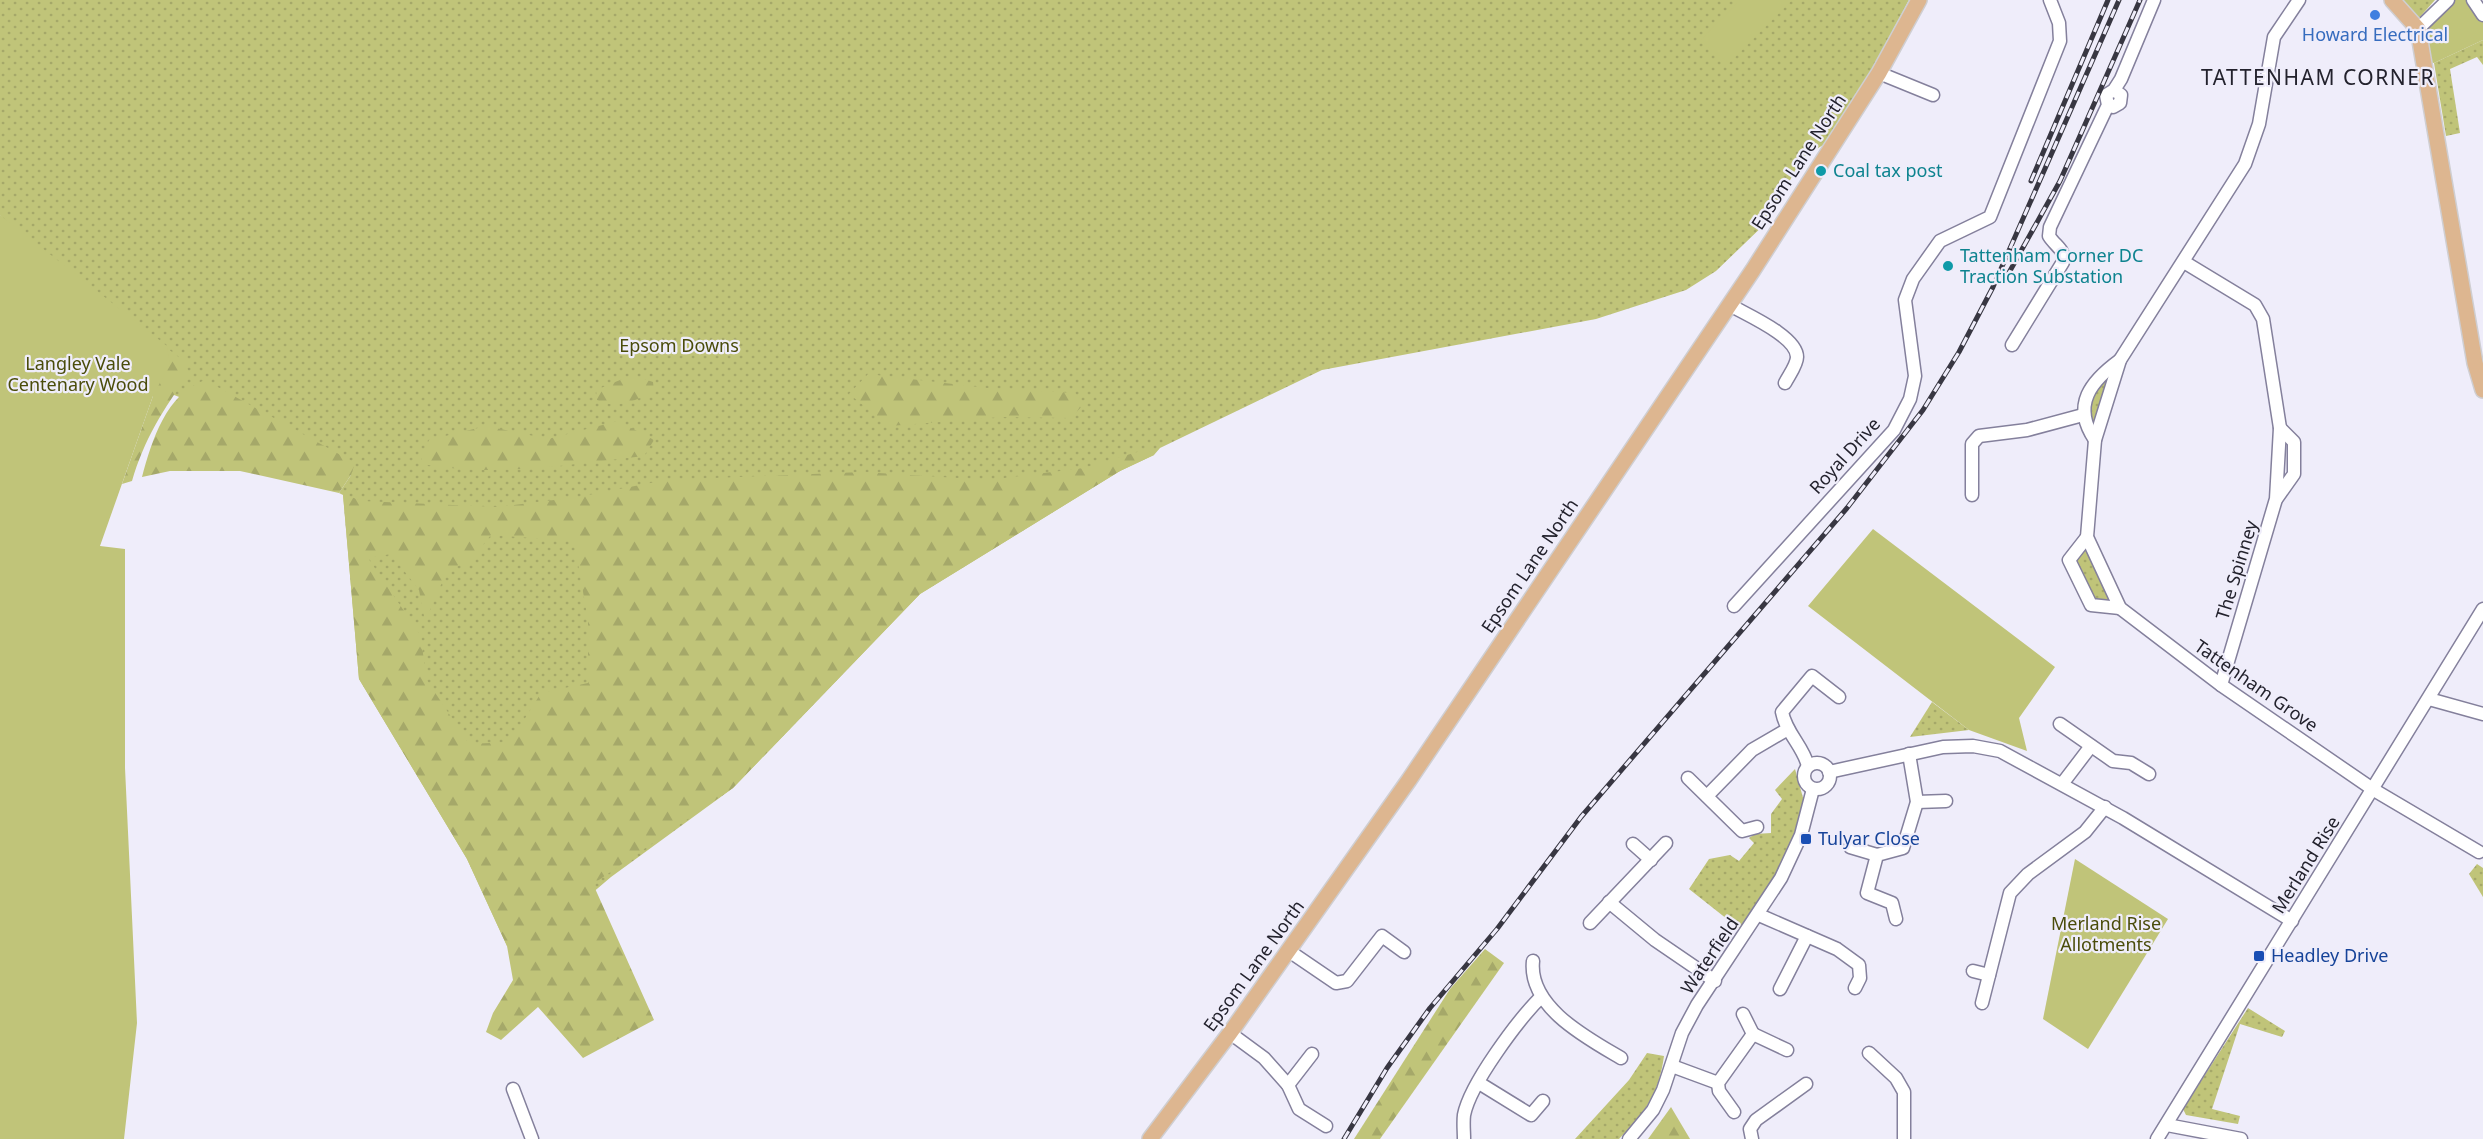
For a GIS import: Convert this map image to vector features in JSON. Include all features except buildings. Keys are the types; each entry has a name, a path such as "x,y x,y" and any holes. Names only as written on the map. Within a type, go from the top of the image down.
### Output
{"main road":[{"name":"Epsom Lane North","path":"1150,1139 1230,1033 1409,780 1730,305 1878,73 1918,0"},
{"path":"2392,0 2418,28 2473,352 2483,390"}],"street":[{"name":"Royal Drive","path":"1734,606 1894,430 1910,399 1915,376 1905,300 1913,279 1940,241 1990,217 2060,41 2059,23 2050,0"},
{"path":"2012,345 2063,262 2065,256 2062,250 2049,236 2050,227 2108,105 2113,107 2120,103 2121,95 2114,90 2154,0"},
{"name":"Tattenham Grove","path":"2299,0 2274,37 2259,124 2250,154 2184,262 2120,360 2095,440 2087,537 2120,608 2221,685 2374,790 2479,852"},
{"path":"2418,28 2448,0"},
{"path":"2473,0 2483,15"},
{"path":"1878,73 1933,95"},
{"name":"The Spinney","path":"2184,262 2255,306 2263,319 2280,428 2294,441 2294,474 2276,499 2221,685"},
{"path":"1730,305 1773,329 1792,345 1797,353 1797,360 1785,383"},
{"name":"Tattenham Grove","path":"2083,415 2088,393 2099,376 2120,360"},
{"path":"1972,495 1972,444 1979,436 2027,430 2083,415 2095,440"},
{"path":"2087,537 2069,560 2079,585 2091,605 2120,608"},
{"name":"Merland Rise","path":"2157,1139 2374,790 2483,609"},
{"path":"1829,772 1827,784 1820,789 1813,789 1805,783 1803,777 1808,766 1805,752 1788,729 1782,712 1812,676 1839,697"},
{"path":"2429,699 2483,714"},
{"path":"2060,724 2113,762 2131,764 2149,774"},
{"path":"1707,796 1752,750 1788,729"},
{"path":"1829,772 1943,747 1973,746 1991,750 2016,759 2104,807 2292,921"},
{"path":"2062,784 2091,746"},
{"path":"1850,847 1876,855 1903,848 1917,802 1909,754"},
{"path":"1808,766 1820,763 1829,772"},
{"path":"1688,778 1742,831 1757,827"},
{"name":"Waterfield","path":"1629,1139 1653,1110 1672,1066 1682,1032 1760,915 1781,878 1801,836 1813,789"},
{"path":"1917,802 1946,801"},
{"path":"1982,1003 2010,893 2028,874 2085,832 2104,807"},
{"path":"1590,922 1666,843"},
{"path":"1633,844 1651,860"},
{"path":"1876,855 1867,893 1892,903 1896,919"},
{"path":"1609,902 1655,940 1714,981"},
{"path":"1760,915 1838,948 1859,965 1860,978 1855,988"},
{"path":"1289,951 1336,983 1347,981 1382,936 1404,952"},
{"path":"1780,989 1807,936"},
{"path":"1533,961 1532,972 1541,997 1578,1033 1621,1058"},
{"path":"1973,970 1989,975"},
{"path":"1464,1139 1464,1114 1479,1083 1521,1016 1541,997"},
{"path":"1743,1014 1753,1034 1787,1050"},
{"path":"1230,1033 1264,1059 1288,1085 1299,1109 1326,1126"},
{"path":"1734,1112 1719,1091 1718,1083 1753,1034"},
{"path":"1869,1053 1896,1078 1904,1092 1904,1139"},
{"path":"1288,1085 1312,1054"},
{"path":"1672,1066 1718,1083"},
{"path":"1479,1083 1531,1115 1543,1101"},
{"path":"1751,1134 1756,1120 1806,1084"},
{"path":"513,1089 532,1139"},
{"path":"2167,1125 2241,1139"}],"green space":[{"name":"Epsom Downs","path":"0,0 1909,0 1869,75 1823,145 1801,159 1770,219 1716,271 1686,290 1596,319 1322,370 1160,448 1154,455 1120,471 920,594 733,788 611,877 564,917 507,946 467,859 359,679 343,495 339,493 351,475 252,425 161,390 0,215"},
{"path":"1740,0 1792,0 1729,63 1700,41"},
{"path":"2402,0 2435,0 2419,18"},
{"path":"2448,0 2473,0 2483,15 2483,40 2434,63 2423,61 2418,29"},
{"path":"2483,40 2483,65 2477,57 2450,69 2460,133 2446,136 2434,63"},
{"path":"0,215 18,232 185,362 189,374 155,425 132,481 122,484 153,396 0,234"},
{"name":"Langley Vale Centenary Wood","path":"0,215 167,346 170,364 153,396 100,546 125,549 125,768 137,1023 124,1139 0,1139"},
{"path":"2120,360 2095,440 2088,430 2088,393"},
{"path":"868,374 987,388 1075,393 1084,404 1071,418 1001,417 890,426 849,394"},
{"path":"632,375 653,382 654,392 619,404 597,400 596,390"},
{"path":"205,380 355,463 351,475 339,493 240,471 170,471 142,477 156,434 171,407 180,396"},
{"path":"618,421 654,440 644,456 505,470 449,468 422,464 422,455 429,440 486,426 548,439"},
{"path":"1147,449 1154,455 1120,471 920,594 733,788 593,884 654,1020 583,1058 538,1007 501,1040 486,1032 493,1013 513,980 507,946 467,859 359,679 343,494 362,501 498,507 578,497 666,480 863,472 989,480 1084,468","holes":["491,535 574,541 588,620 588,683 541,693 510,742 469,744 426,679 421,636 368,558 391,554 419,590 425,621 448,569 469,562"]},
{"path":"1873,529 2055,667 2019,718 2027,751 1969,730 1808,606"},
{"path":"2087,537 2120,608 2091,605 2069,560"},
{"path":"1932,702 1969,730 1910,737"},
{"path":"1795,769 1807,812 1746,934 1689,889 1709,859 1730,855 1739,861 1754,843 1749,838 1755,834 1771,833 1771,814 1782,799 1775,790"},
{"name":"Merland Rise Allotments","path":"2075,859 2168,919 2088,1049 2043,1019"},
{"path":"2477,864 2483,868 2483,897 2469,874"},
{"path":"1485,949 1504,963 1380,1139 1354,1139 1450,989"},
{"path":"2248,1008 2285,1031 2282,1037 2240,1024 2212,1109 2240,1116 2238,1124 2186,1115 2183,1109"},
{"path":"1647,1053 1664,1056 1655,1091 1637,1120 1619,1139 1575,1139 1629,1080"},
{"path":"1671,1107 1690,1139 1648,1139"}],"railway":[{"path":"2031,181 2108,0"},
{"path":"1344,1139 1387,1068 1430,1008 1497,929 1581,817 1847,508 1923,410 1959,352 1993,287 2119,0"},
{"path":"2006,278 2060,181 2140,0"}],"place":[{"name":"Howard Electrical","path":"2375,15"},
{"name":"Coal tax post","path":"1821,171"},
{"name":"Tattenham Corner DC Traction Substation","path":"1948,266"},
{"name":"Tulyar Close","path":"1806,839"},
{"name":"Headley Drive","path":"2259,956"}],"district":[{"name":"TATTENHAM CORNER","path":"2318,78"}]}
